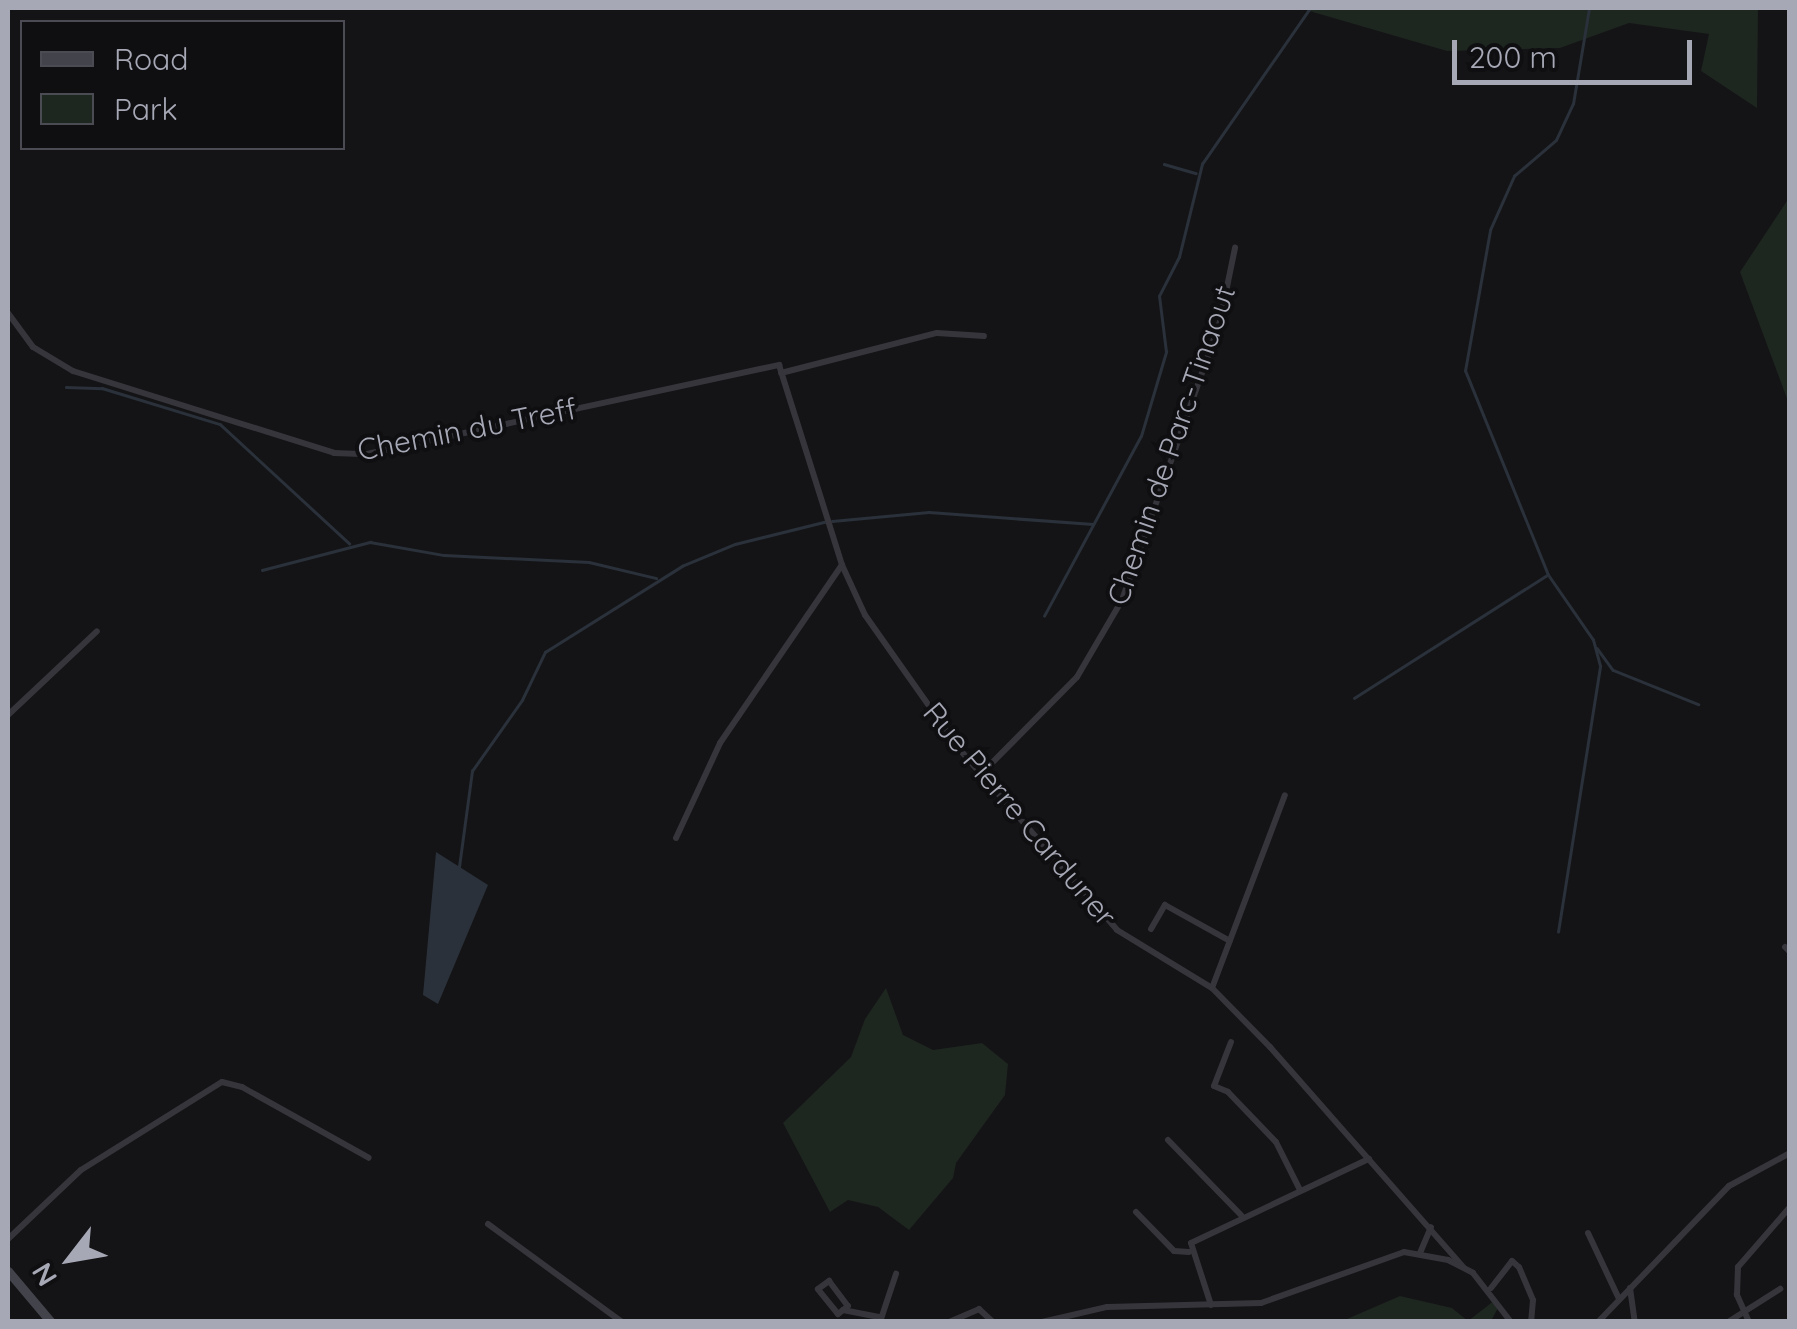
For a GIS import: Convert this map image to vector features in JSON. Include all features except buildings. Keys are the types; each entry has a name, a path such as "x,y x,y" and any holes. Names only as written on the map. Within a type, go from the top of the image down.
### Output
{"main road":[{"path":"8,1271 51,1322"}],"street":[{"name":"Chemin de Parc-Tinaout","path":"981,774 1077,677 1122,600 1220,321 1235,248"},
{"name":"Chemin du Treff","path":"8,313 33,347 73,371 334,453 367,454 938,333 984,336"},
{"name":"Rue Pierre Carduner","path":"780,369 842,565 891,658 981,774 1118,930 1212,988 1430,1224 1463,1267"},
{"path":"676,838 720,743 842,565"},
{"path":"8,715 98,631"},
{"path":"1212,988 1285,795"},
{"path":"1151,929 1164,905 1230,941"},
{"path":"1230,1042 1214,1086 1276,1142 1300,1190"},
{"path":"8,1239 82,1170 222,1082 242,1087 369,1158"},
{"path":"1168,1140 1242,1215"},
{"path":"1598,1322 1729,1186 1790,1153"},
{"path":"1189,1252 1201,1234 1369,1159"},
{"path":"1749,1322 1736,1286 1742,1258 1790,1207"},
{"path":"1136,1212 1174,1251 1189,1252"},
{"path":"488,1224 622,1322"},
{"path":"1420,1252 1430,1224"},
{"path":"1588,1233 1619,1299"},
{"path":"1189,1252 1211,1304"},
{"path":"1042,1322 1108,1307 1260,1303 1378,1257 1420,1252 1463,1267 1490,1288 1510,1322"},
{"path":"1490,1288 1512,1261 1519,1267 1534,1300 1531,1322"},
{"path":"843,1310 880,1319 896,1274"},
{"path":"828,1280 848,1306 843,1310 838,1314 818,1289 828,1280"},
{"path":"1630,1288 1635,1322"},
{"path":"1728,1322 1780,1289"},
{"path":"949,1322 962,1320 979,1309 986,1320"}],"green space":[{"path":"1299,8 1758,8 1757,108 1701,71 1709,34 1629,23 1560,48 1447,51"},
{"path":"1790,198 1789,404 1740,272"},
{"path":"886,988 903,1035 933,1050 982,1043 1008,1064 1005,1095 956,1163 953,1178 909,1230 878,1207 848,1200 830,1212 783,1123 851,1057 865,1019"},
{"path":"1400,1296 1452,1308 1468,1321 1495,1300 1499,1306 1491,1321 1340,1322"}],"shaded area":[{"path":"436,852 488,885 438,1004 423,995"}],"waterway":[{"path":"1044,616 1141,436 1166,352 1159,296 1179,257 1202,164 1310,8"},
{"path":"1558,932 1600,666 1593,640 1548,575 1465,371 1490,230 1514,176 1556,140 1573,104 1589,8"},
{"path":"1164,164 1196,173"},
{"path":"66,387 102,388 220,424 349,543"},
{"path":"832,521 929,512 1093,524"},
{"path":"459,867 472,771 522,700 545,652 682,566 735,544 824,522"},
{"path":"262,570 370,542 444,555 589,562 656,578"},
{"path":"1354,698 1547,575"},
{"path":"1597,648 1613,670 1698,704"}]}
